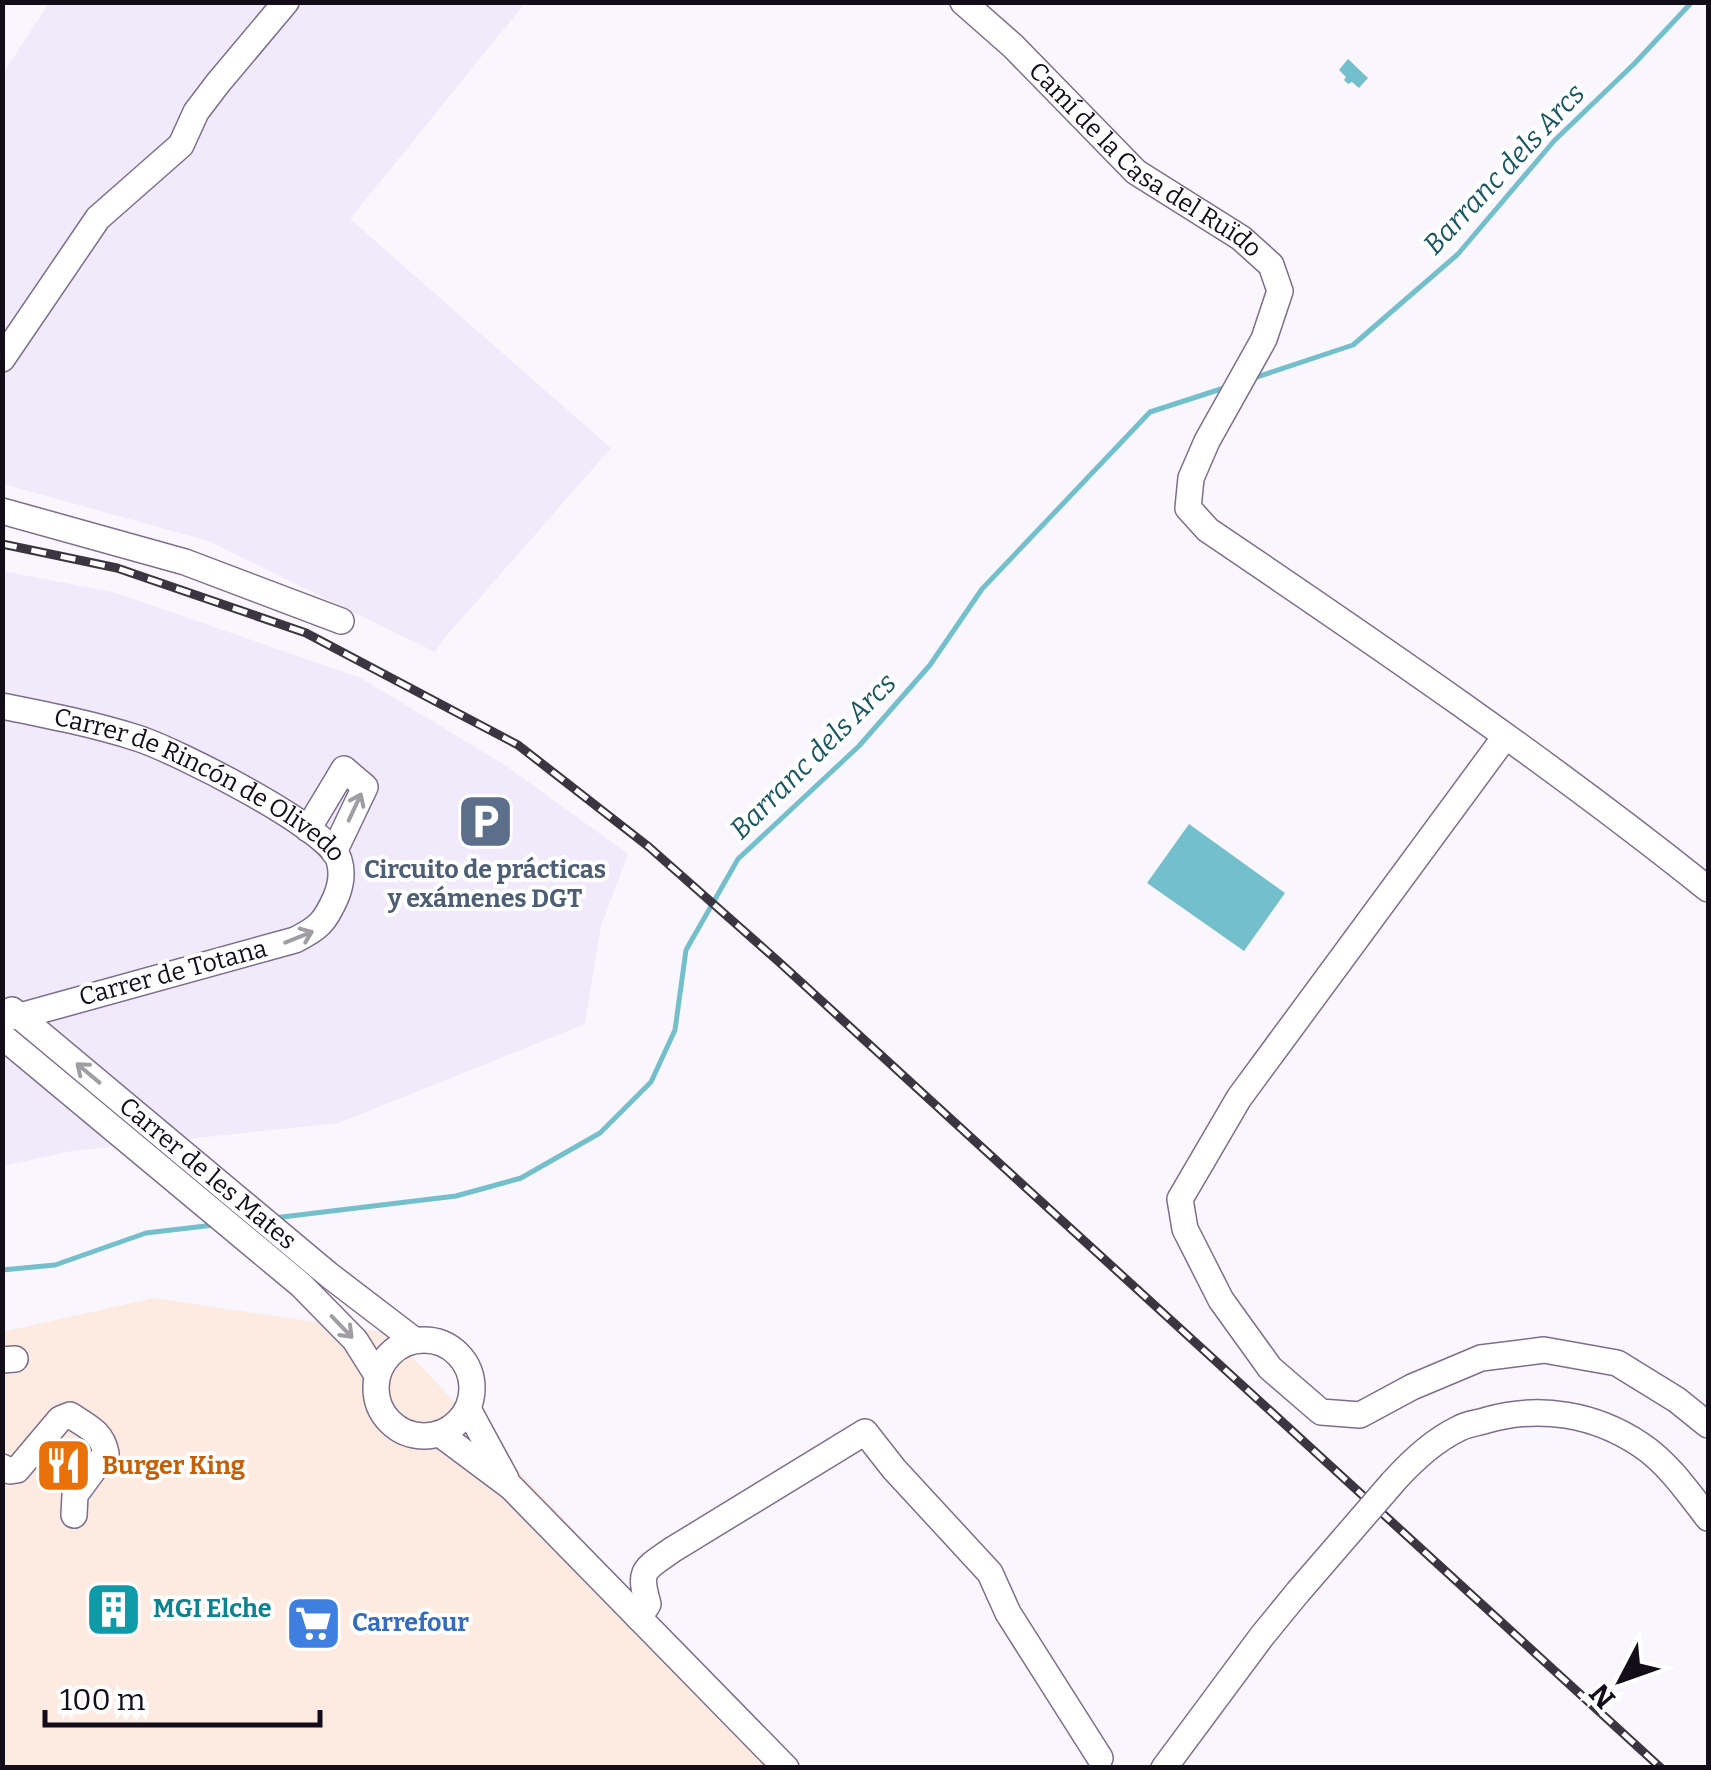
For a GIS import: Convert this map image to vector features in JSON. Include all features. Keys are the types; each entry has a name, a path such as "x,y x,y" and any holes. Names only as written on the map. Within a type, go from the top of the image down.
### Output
{"street":[{"path":"2,359 98,218 181,145 196,112 286,2"},
{"name":"Camí de la Casa del Ruïdo","path":"964,2 1013,46 1136,172 1241,238 1271,265 1280,291 1264,339 1207,442 1191,478 1188,508 1208,530 1396,657 1505,737"},
{"path":"2,511 185,562 341,622"},
{"name":"Carrer de Rincón de Olivedo","path":"2,706 140,738 219,774 308,829 339,857 342,884 330,909"},
{"path":"1708,890 1505,737 1238,1098 1180,1200 1186,1229 1220,1300 1270,1368 1321,1412 1360,1415 1412,1386 1481,1358 1544,1350 1617,1364 1677,1400 1708,1425"},
{"path":"308,829 344,770 365,787 334,852"},
{"name":"Carrer de Totana","path":"7,1018 296,940 319,928 330,909"},
{"name":"Carrer de les Mates","path":"7,1018 189,1158 329,1276 414,1340"},
{"name":"Carrer de les Mates","path":"7,1018 163,1169 301,1285 355,1340 377,1375"},
{"path":"414,1340 444,1343 467,1364 472,1378 468,1409 461,1420 440,1434 410,1434 397,1428 378,1405 375,1390 382,1362 401,1344 414,1340"},
{"path":"468,1409 511,1487"},
{"path":"1164,1768 1262,1636 1393,1482 1414,1458 1458,1428 1513,1413 1562,1413 1604,1424 1643,1446 1678,1479 1708,1518"},
{"path":"2,1467 17,1470 60,1418 70,1415 90,1428 104,1440 106,1454 75,1494 74,1516"},
{"path":"639,1618 648,1604 642,1581 647,1568 865,1432 990,1573 1008,1613 1100,1758"},
{"path":"440,1434 511,1487 786,1768"}],"shaded area":[{"path":"49,3 525,3 350,219 611,448 435,652 208,541 3,484 2,75"},
{"path":"2,571 113,592 361,678 505,765 628,854 601,926 585,1024 339,1123 72,1151 3,1166"},
{"path":"154,1298 390,1333 795,1767 3,1767 2,1332"}],"water":[{"path":"1348,59 1368,78 1359,88 1352,82 1348,84 1339,70"},
{"path":"1189,824 1285,893 1244,951 1147,883"}],"waterway":[{"name":"Barranc dels Arcs","path":"1254,378 1353,345 1458,254 1554,141 1692,2"},
{"name":"Barranc dels Arcs","path":"274,1218 456,1196 521,1178 600,1133 651,1082 675,1030 686,950 738,859 859,746 930,665 982,589 1150,412 1224,388"},
{"name":"Barranc dels Arcs","path":"2,1270 55,1265 146,1233 214,1225"}],"railway":[{"path":"2,544 117,568 306,633 518,745 649,847 779,962 1661,1768"}],"place":[{"name":"Circuito de prácticas y exámenes DGT","path":"485,821"},
{"name":"Burger King","path":"63,1466"},
{"name":"MGI Elche","path":"114,1609"},
{"name":"Carrefour","path":"313,1623"}]}
